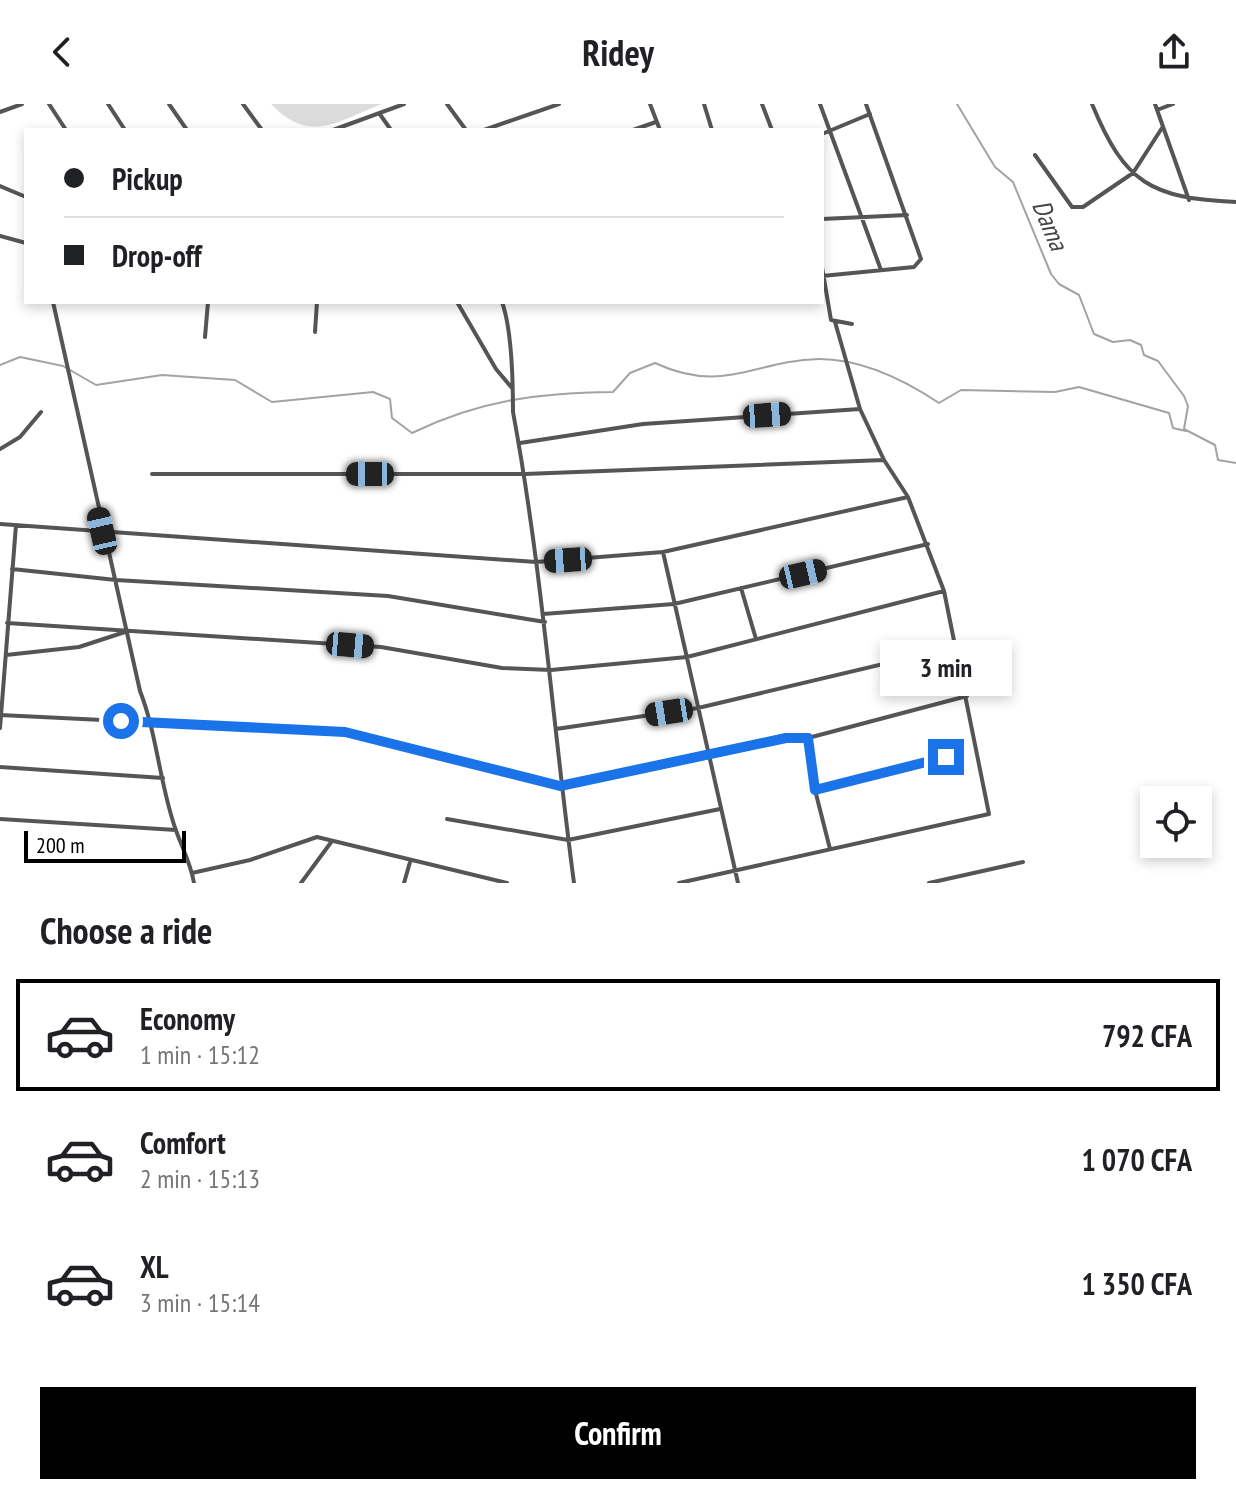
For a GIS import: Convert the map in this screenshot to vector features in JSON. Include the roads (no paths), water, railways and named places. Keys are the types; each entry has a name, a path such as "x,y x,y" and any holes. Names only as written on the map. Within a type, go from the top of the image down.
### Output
{"street":[{"path":"0,112 22,104"},
{"path":"49,104 65,128"},
{"path":"108,104 124,128"},
{"path":"169,104 186,128"},
{"path":"243,104 261,128"},
{"path":"338,128 404,104"},
{"path":"447,104 465,128"},
{"path":"490,128 559,104"},
{"path":"650,104 659,128"},
{"path":"704,104 711,128"},
{"path":"762,104 771,128"},
{"path":"820,104 881,270"},
{"path":"679,883 989,814 944,591 908,497 884,460 860,409 835,322 829,313 824,276 920,264 921,259 866,104"},
{"path":"1092,104 1116,154 1143,183 1189,200 1236,202"},
{"path":"1173,104 1156,107 1189,200"},
{"path":"379,113 390,128"},
{"path":"824,133 870,114"},
{"path":"639,128 656,122"},
{"path":"1035,155 1072,207 1083,207 1133,173 1162,128"},
{"path":"0,186 24,196"},
{"path":"824,219 907,215"},
{"path":"0,236 24,242"},
{"path":"53,304 102,531 129,630 140,691 151,722 176,830 192,873 192,882"},
{"path":"205,337 208,304"},
{"path":"315,332 317,304"},
{"path":"458,304 496,369 512,388"},
{"path":"503,304 507,316 512,388 551,670 560,786 574,883"},
{"path":"835,322 852,324"},
{"path":"519,443 643,424 860,409"},
{"path":"0,449 20,437 41,412"},
{"path":"152,474 525,474 884,460"},
{"path":"0,524 536,562 663,552 908,497"},
{"path":"0,728 2,667 6,655 16,525"},
{"path":"543,614 674,604 928,544"},
{"path":"663,552 738,883"},
{"path":"12,569 116,580 388,596 545,622"},
{"path":"741,588 756,639"},
{"path":"7,623 381,647 502,668 551,670 687,657 944,591"},
{"path":"6,655 79,647 129,630"},
{"path":"556,729 698,708 955,647"},
{"path":"1,715 345,732 560,786 709,757 786,738 808,738 967,696"},
{"path":"808,738 815,790 830,849"},
{"path":"815,790 946,757"},
{"path":"0,767 163,778"},
{"path":"447,819 568,840 721,808"},
{"path":"0,819 176,830"},
{"path":"192,873 250,860 317,837 507,883"},
{"path":"301,883 332,841"},
{"path":"404,883 411,862"},
{"path":"929,883 1023,862"}],"waterway":[{"name":"Dama","path":"957,104 995,167 1013,182 1051,274 1059,284 1079,295 1094,334 1113,342 1130,340 1141,345 1144,355 1158,361 1184,396 1188,406 1184,429 1215,445 1218,460 1236,463"},
{"path":"0,365 20,357 63,366 96,385 162,375 235,380 272,402 373,392 390,399 392,418 412,433 462,413 510,400 613,392 630,373 655,363 679,372 720,376 819,359 851,362 882,372 939,403 961,390 1055,392 1079,387 1169,413 1173,428 1186,431"}]}
